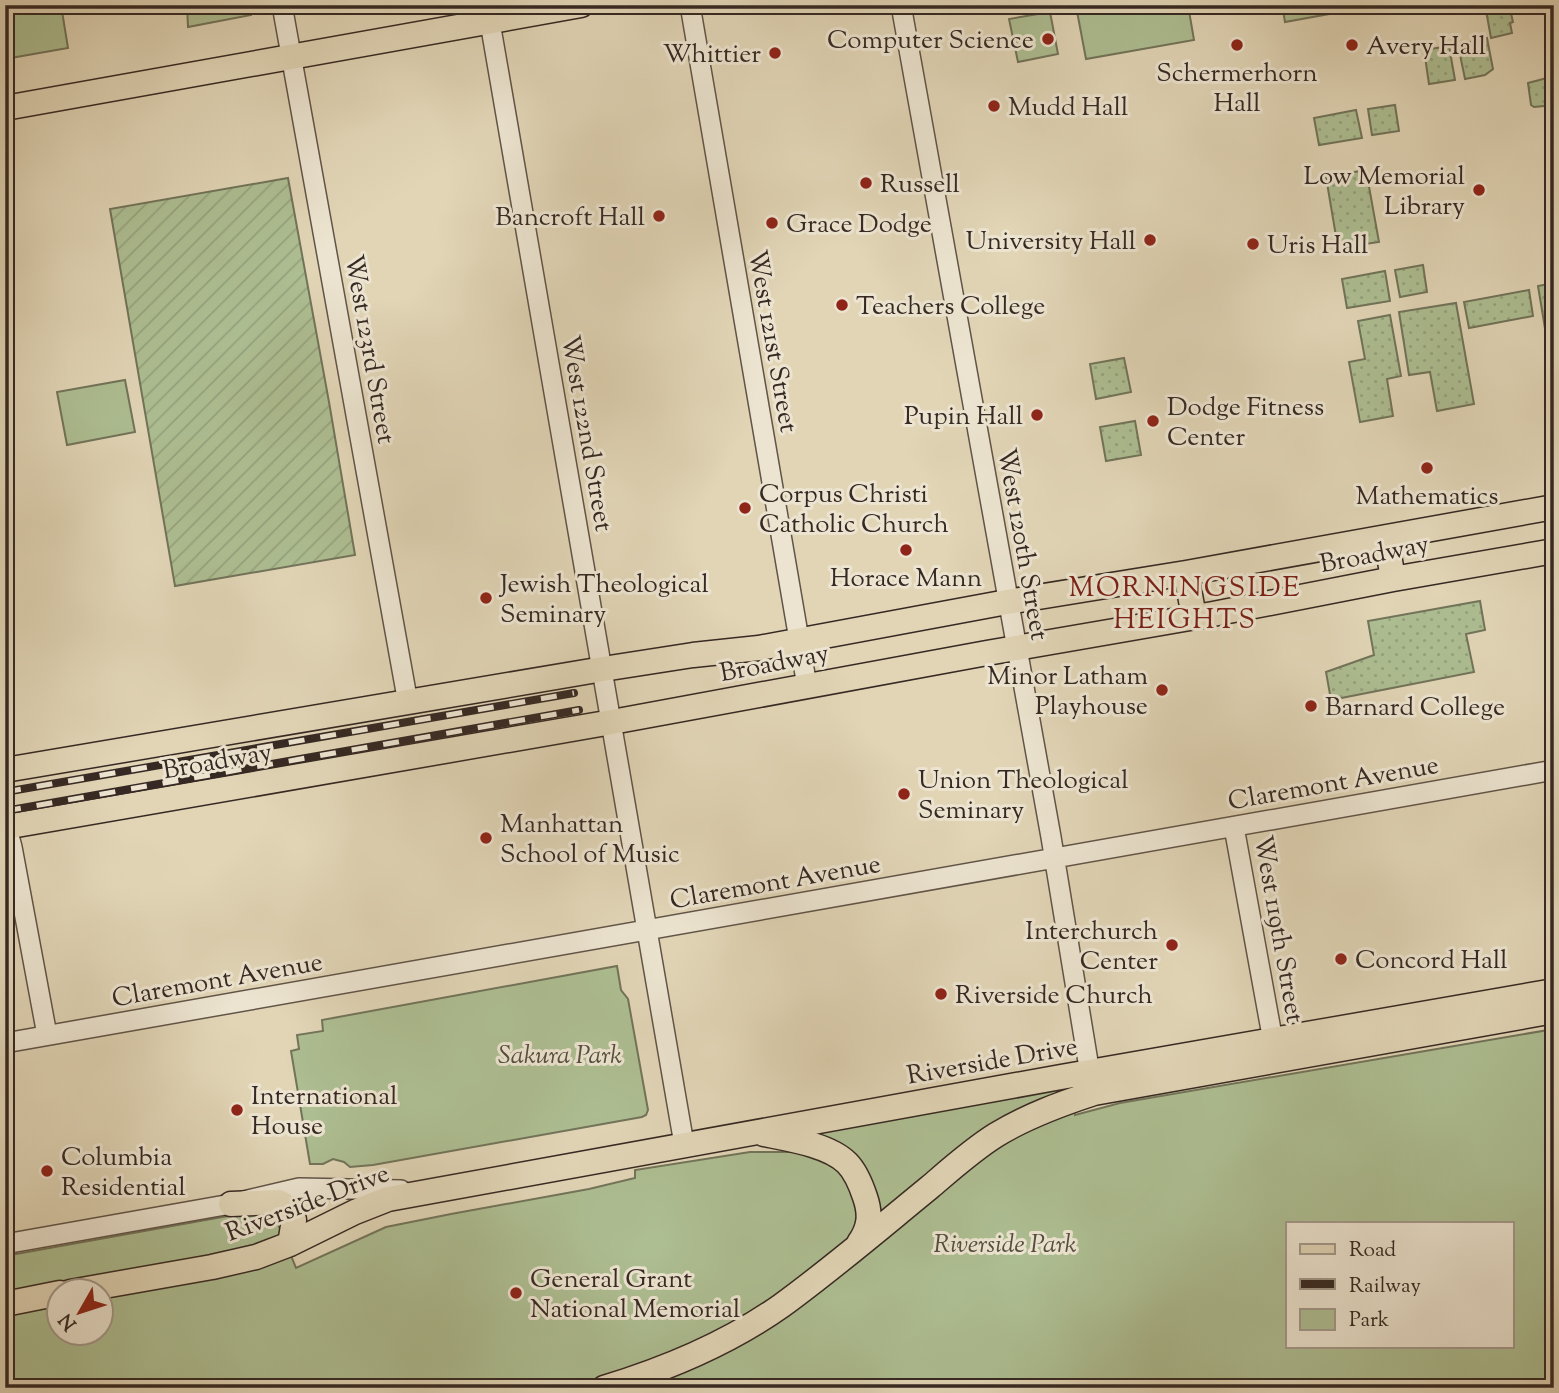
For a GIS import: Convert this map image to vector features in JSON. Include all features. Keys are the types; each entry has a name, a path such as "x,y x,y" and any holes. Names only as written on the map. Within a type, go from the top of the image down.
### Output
{"main road":[{"path":"5,108 291,57 488,13 581,5"},
{"name":"Broadway","path":"5,770 603,669 799,641 1007,601 1186,573 1554,507"},
{"path":"1386,537 1393,579"},
{"name":"Broadway","path":"6,825 612,722 1554,551"},
{"path":"1186,573 1194,617"},
{"name":"Riverside Drive","path":"604,1388 669,1366 722,1342 780,1306 855,1249 966,1156 996,1135 1092,1083 1273,1041 1554,992"},
{"name":"Riverside Drive","path":"116,1284 256,1257 388,1199 440,1188 684,1144 1554,1011"},
{"path":"755,1133 830,1152 852,1168 862,1186 870,1220 865,1235 855,1249"},
{"path":"230,1204 279,1202 291,1209 294,1220 290,1244"},
{"path":"5,1304 46,1296"}],"street":[{"name":"West 123rd Street","path":"282,5 408,703"},
{"name":"West 121st Street","path":"690,5 807,686"},
{"name":"West 120th Street","path":"901,5 1092,1083"},
{"name":"West 122nd Street","path":"488,13 684,1144"},
{"name":"Claremont Avenue","path":"5,1043 1554,770"},
{"path":"6,825 47,1035"},
{"name":"West 119th Street","path":"1234,827 1273,1041"},
{"name":"Riverside Drive","path":"5,1244 230,1204 299,1188 440,1188"}],"green space":[{"path":"5,5 61,5 68,48 5,59"},
{"path":"187,5 250,5 251,15 188,27"},
{"path":"1188,5 1194,40 1086,59 1076,6"},
{"path":"1282,5 1379,5 1285,22"},
{"path":"1485,5 1522,5 1510,9 1512,33 1491,38"},
{"path":"1050,12 1058,54 1018,62 1009,19"},
{"path":"1487,38 1493,69 1485,75 1465,79 1460,53 1463,45"},
{"path":"1449,46 1455,80 1429,84 1424,50"},
{"path":"1554,76 1554,105 1531,105 1528,83"},
{"path":"1395,105 1399,131 1372,135 1368,109"},
{"path":"1356,110 1362,138 1319,145 1314,118"},
{"path":"1366,170 1379,242 1338,248 1326,177"},
{"path":"288,178 355,555 175,586 110,209"},
{"path":"1423,265 1427,292 1400,297 1395,270"},
{"path":"1385,271 1390,301 1347,308 1342,279"},
{"path":"1554,283 1554,383 1538,286"},
{"path":"1529,290 1533,316 1469,328 1464,302"},
{"path":"1456,303 1474,404 1437,411 1430,372 1409,375 1399,312"},
{"path":"1390,315 1401,376 1387,379 1393,416 1360,422 1349,362 1365,359 1358,321"},
{"path":"1124,358 1131,392 1096,399 1090,364"},
{"path":"125,380 135,432 67,445 57,392"},
{"path":"1135,421 1141,455 1106,461 1100,427"},
{"path":"1480,601 1485,630 1466,634 1474,672 1331,700 1326,672 1374,655 1368,621"},
{"name":"Sakura Park","path":"617,966 621,990 628,999 648,1110 646,1115 373,1165 350,1167 333,1159 323,1164 310,1164 291,1051 299,1049 297,1035 323,1031 322,1020"},
{"name":"Riverside Park","path":"1554,1029 1554,1388 5,1388 5,1256 239,1214 271,1211 296,1268 386,1227 589,1189 635,1178 635,1170 750,1152 793,1152 808,1135 1069,1085 1075,1115 1120,1103"}],"railway":[{"path":"5,792 574,693"},
{"path":"5,811 579,710"}],"place":[{"name":"Computer Science","path":"1048,39"},
{"name":"Schermerhorn Hall","path":"1237,45"},
{"name":"Avery Hall","path":"1352,45"},
{"name":"Whittier","path":"775,53"},
{"name":"Mudd Hall","path":"994,106"},
{"name":"Russell","path":"866,183"},
{"name":"Low Memorial Library","path":"1479,190"},
{"name":"Bancroft Hall","path":"659,216"},
{"name":"Grace Dodge","path":"772,223"},
{"name":"University Hall","path":"1150,240"},
{"name":"Uris Hall","path":"1253,244"},
{"name":"Teachers College","path":"842,305"},
{"name":"Pupin Hall","path":"1037,415"},
{"name":"Dodge Fitness Center","path":"1153,421"},
{"name":"Mathematics","path":"1427,468"},
{"name":"Corpus Christi Catholic Church","path":"745,508"},
{"name":"Horace Mann","path":"906,550"},
{"name":"Jewish Theological Seminary","path":"486,598"},
{"name":"Minor Latham Playhouse","path":"1162,690"},
{"name":"Barnard College","path":"1311,706"},
{"name":"Union Theological Seminary","path":"904,794"},
{"name":"Manhattan School of Music","path":"486,838"},
{"name":"Interchurch Center","path":"1172,945"},
{"name":"Concord Hall","path":"1341,959"},
{"name":"Riverside Church","path":"941,994"},
{"name":"International House","path":"237,1110"},
{"name":"Columbia Residential","path":"47,1171"},
{"name":"General Grant National Memorial","path":"516,1293"}],"district":[{"name":"MORNINGSIDE HEIGHTS","path":"1185,602"}]}
